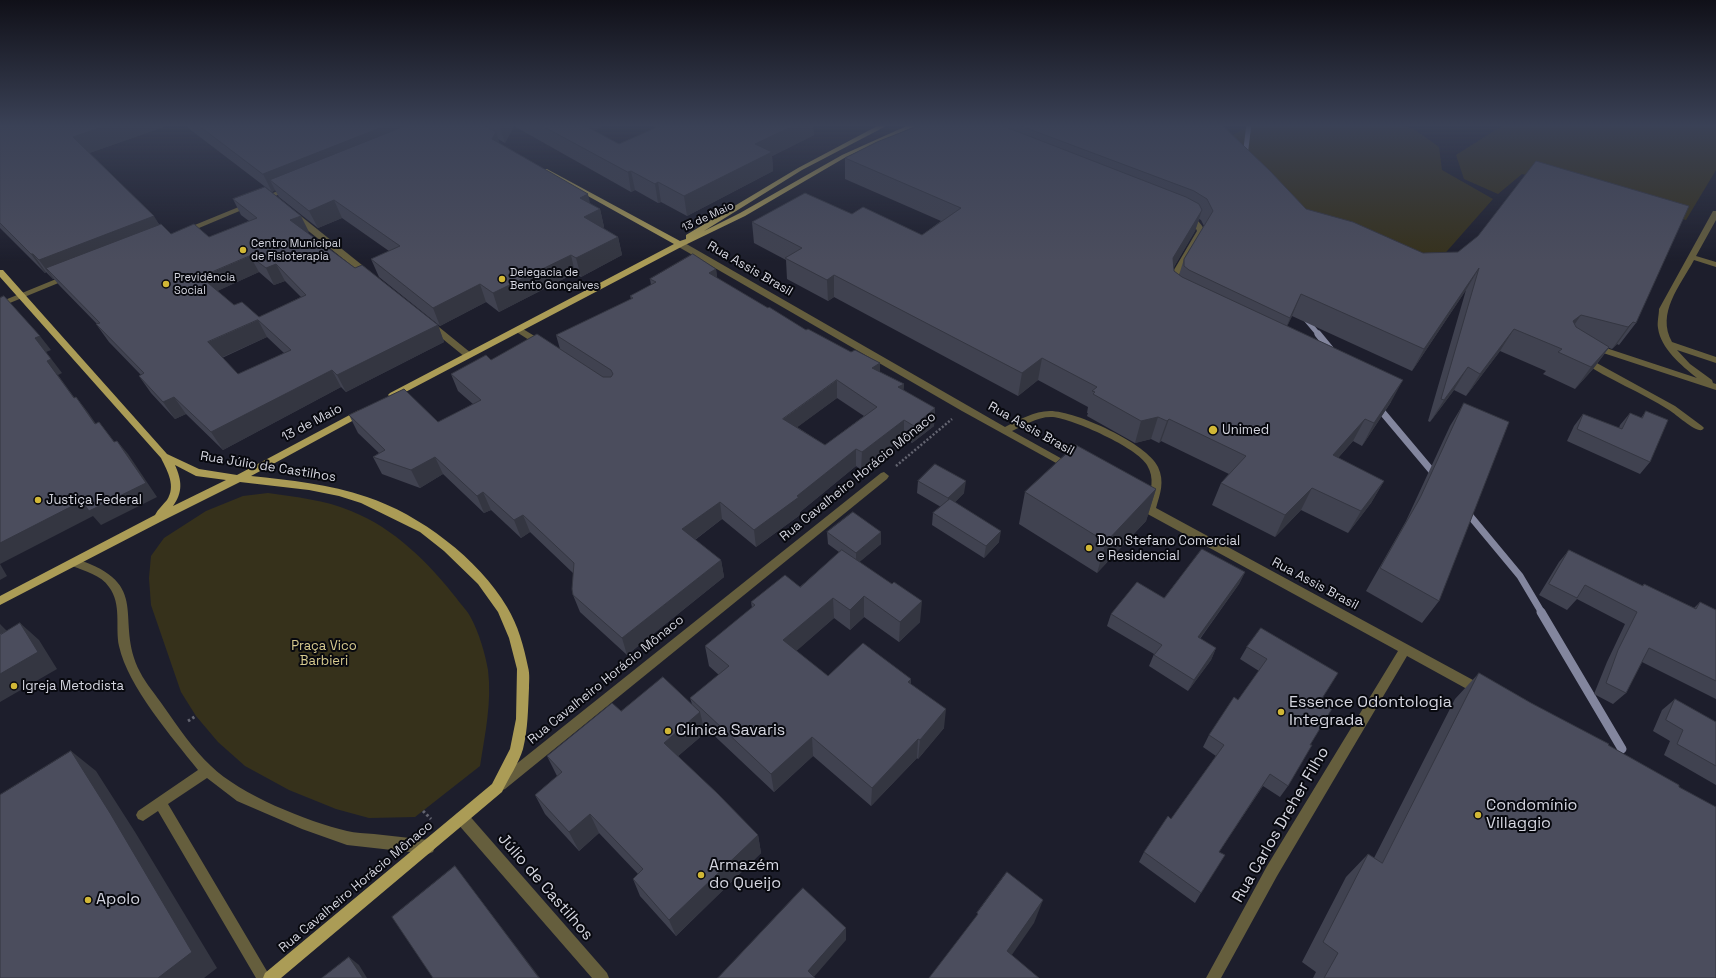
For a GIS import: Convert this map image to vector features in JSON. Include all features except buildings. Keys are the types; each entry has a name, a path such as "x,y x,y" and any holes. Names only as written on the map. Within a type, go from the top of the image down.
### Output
{"main road":[{"name":"Rua Assis Brasil","path":"545,170 680,244"},
{"name":"13 de Maio","path":"680,244 695,232 801,170"},
{"name":"13 de Maio","path":"384,400 680,244 702,236 750,211 821,170"},
{"name":"Rua Júlio de Castilhos","path":"0,272 164,456 175,474 177,490 172,502 156,519"},
{"name":"13 de Maio","path":"0,601 76,563 156,519 237,479 370,408"},
{"name":"Rua Júlio de Castilhos","path":"164,456 196,472 237,479 309,486 340,492 379,506 424,529 448,548 482,581 503,610 515,638 522,669 522,719 516,750 497,788"},
{"name":"Rua Cavalheiro Horácio Mônaco","path":"270,978 497,788"}],"street":[{"path":"176,234 274,198 299,184"},
{"path":"289,211 376,280"},
{"path":"1176,292 1172,289 1172,280 1201,231 1197,223 1177,213"},
{"path":"1716,213 1663,309 1662,327 1667,344 1690,367 1716,387"},
{"name":"Rua Assis Brasil","path":"680,244 965,409 1080,472"},
{"path":"1691,257 1716,265"},
{"path":"0,305 73,275"},
{"path":"425,320 468,355"},
{"path":"518,329 549,350"},
{"path":"1667,344 1716,360"},
{"path":"1586,345 1716,387"},
{"path":"1576,353 1604,372 1682,415 1698,428"},
{"path":"1004,431 1039,416 1051,414 1064,415 1080,420 1137,450 1150,460 1156,473 1158,488 1150,510"},
{"name":"Rua Cavalheiro Horácio Mônaco","path":"497,788 884,476"},
{"name":"Rua Assis Brasil","path":"1129,499 1488,694"},
{"path":"76,563 98,572 112,582 119,593 123,614 125,646 135,674 173,730 207,771 242,797 302,823 346,838 428,847"},
{"name":"Rua Carlos Dreher Filho","path":"1213,978 1272,872 1405,649"},
{"path":"143,815 207,771"},
{"path":"160,802 264,978"},
{"name":"Júlio de Castilhos","path":"462,818 602,978"}],"path":[{"name":"Rua Cavalheiro Horácio Mônaco","path":"884,476 965,409"}],"green space":[{"path":"1257,170 1442,170 1493,199 1440,259 1307,226"},
{"path":"1461,170 1716,170 1686,220 1522,174 1498,194 1464,179"},
{"name":"Praça Vico Barbieri","path":"268,493 310,499 331,504 367,518 382,527 410,548 435,572 470,615 485,657 489,682 487,718 480,766 415,817 369,818 336,809 289,790 245,766 218,742 196,716 181,692 151,605 149,578 151,556 164,538 206,511 243,496"}],"waterway":[{"path":"1303,316 1319,335"},
{"path":"1318,334 1332,351"},
{"path":"1378,407 1436,476"},
{"path":"1466,511 1520,576 1542,613"},
{"path":"1541,612 1622,749"}],"place":[{"name":"Centro Municipal de Fisioterapia","path":"243,250"},
{"name":"Delegacia de Bento Gonçalves","path":"502,279"},
{"name":"Previdência Social","path":"166,284"},
{"name":"Unimed","path":"1213,430"},
{"name":"Justiça Federal","path":"38,500"},
{"name":"Don Stefano Comercial e Residencial","path":"1089,548"},
{"name":"Igreja Metodista","path":"14,686"},
{"name":"Essence Odontologia Integrada","path":"1281,712"},
{"name":"Clínica Savaris","path":"668,731"},
{"name":"Condomínio Villaggio","path":"1478,815"},
{"name":"Armazém do Queijo","path":"701,875"},
{"name":"Apolo","path":"88,900"}]}
